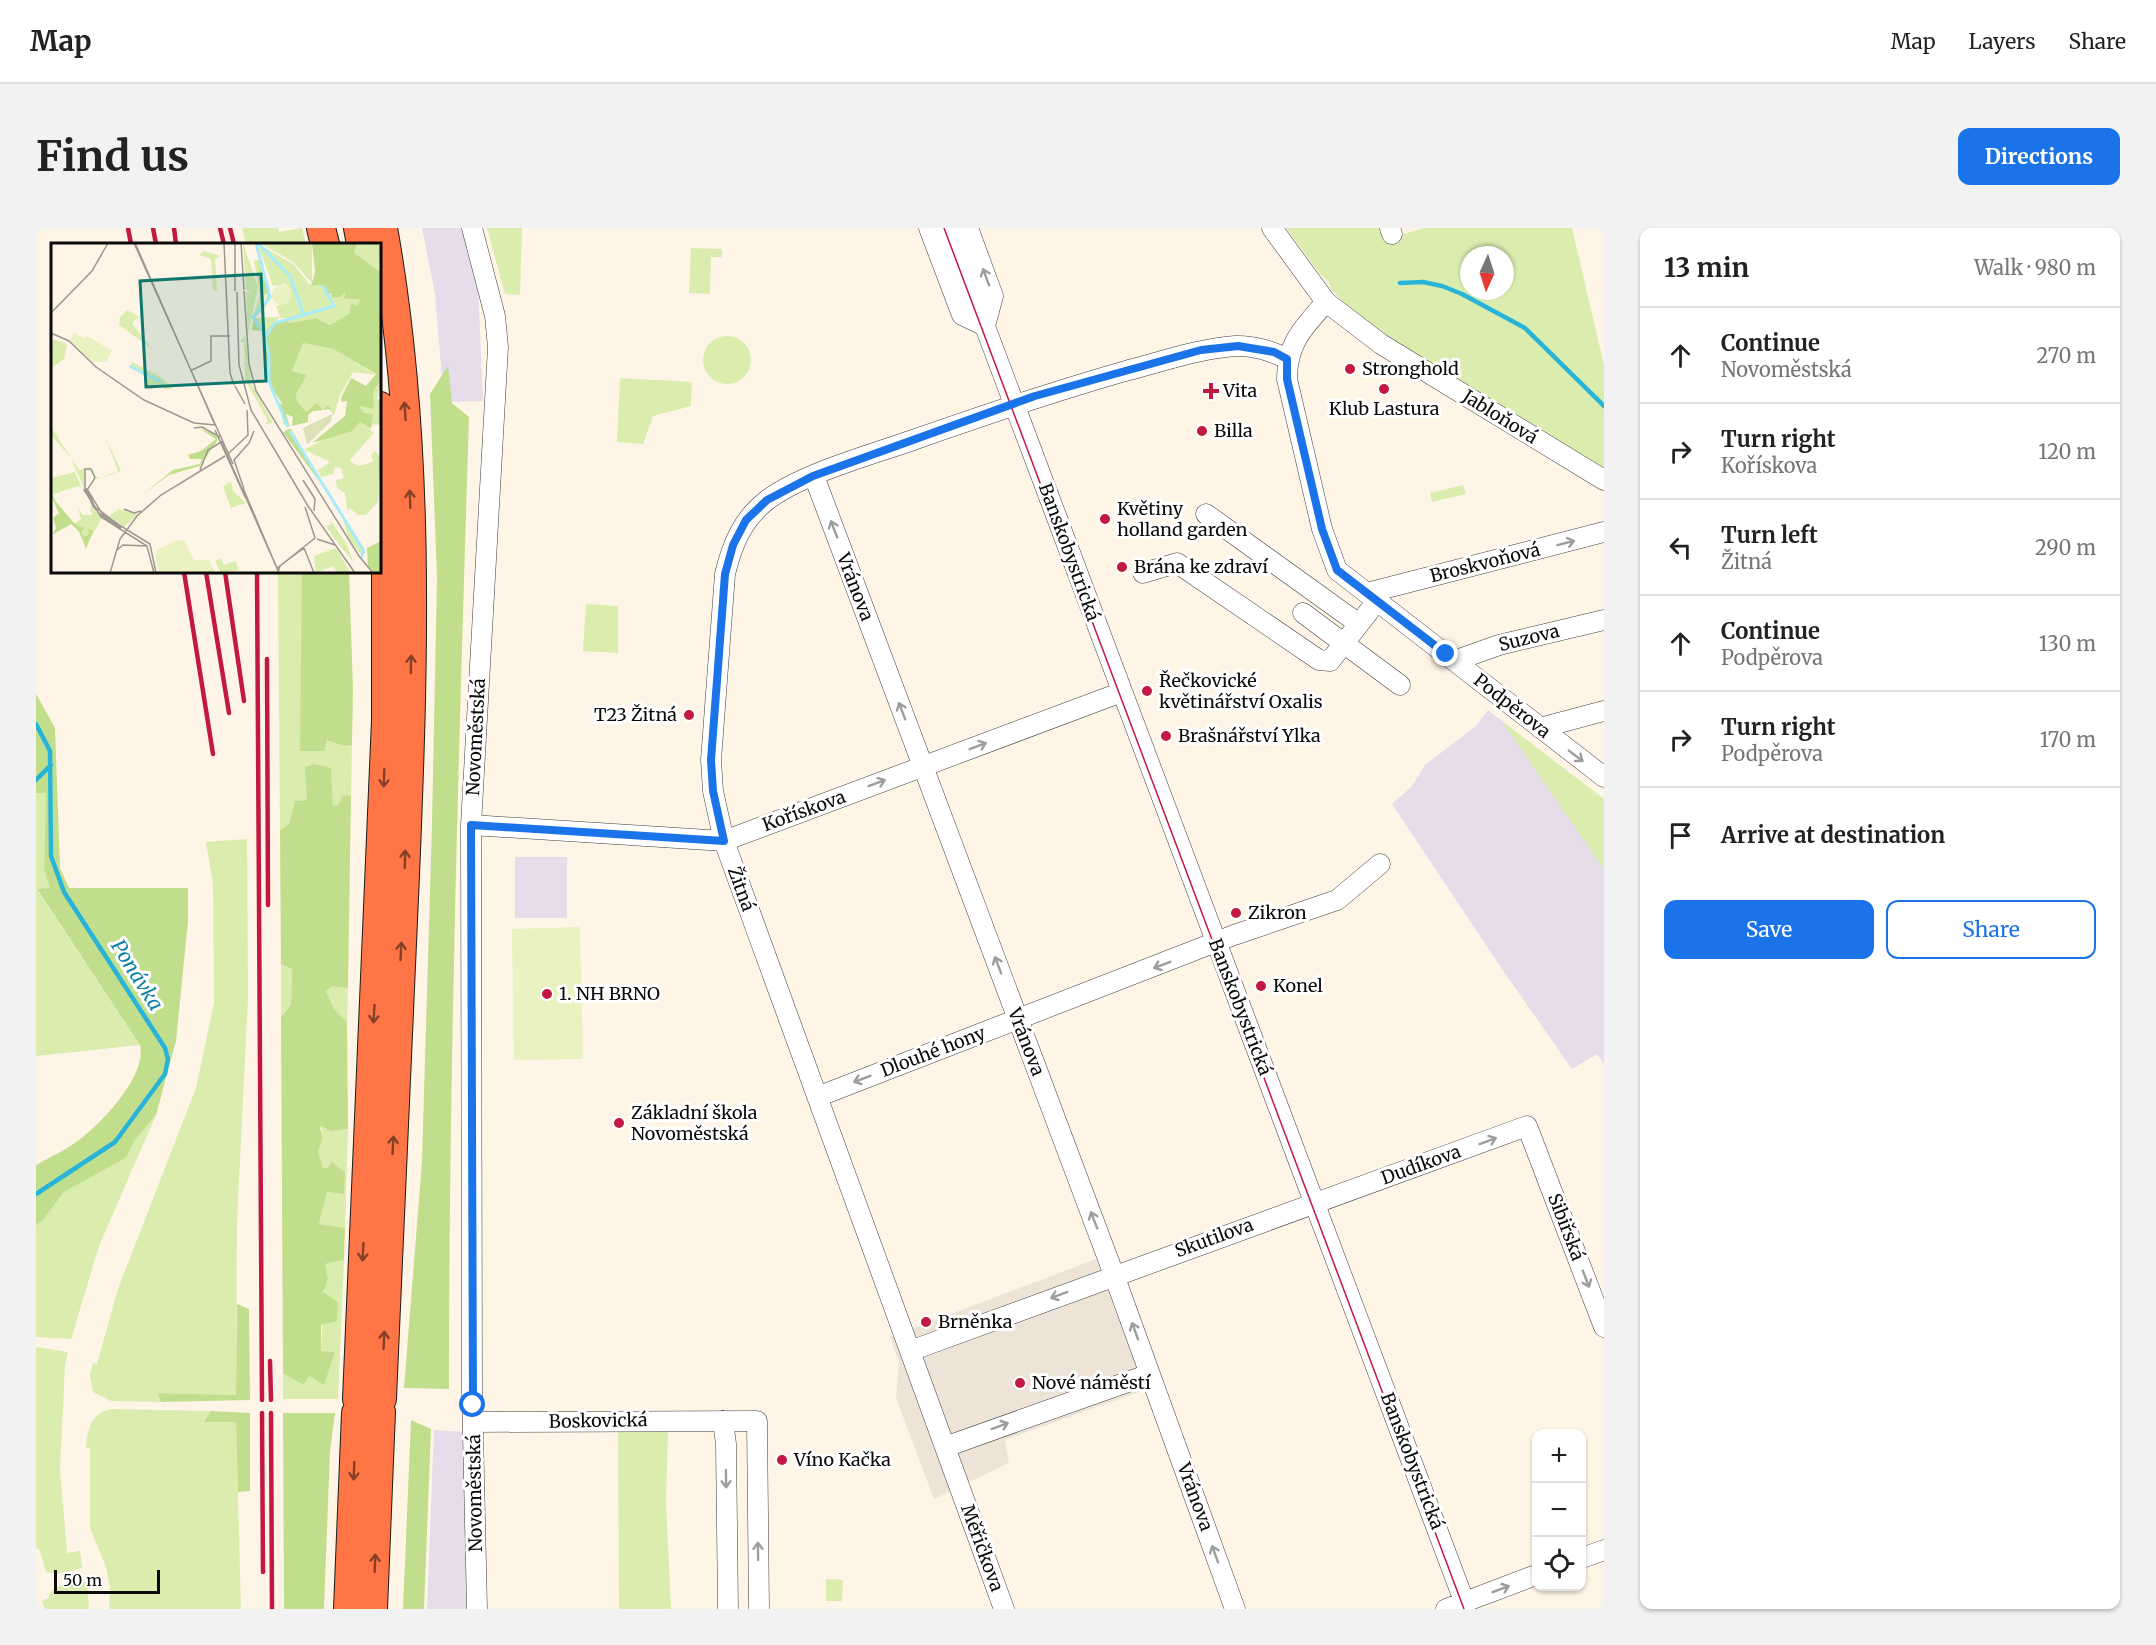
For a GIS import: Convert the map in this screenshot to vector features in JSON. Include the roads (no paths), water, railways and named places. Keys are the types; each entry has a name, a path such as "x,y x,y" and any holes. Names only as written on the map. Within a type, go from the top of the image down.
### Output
{"highway":[{"path":"321,228 324,243"},
{"path":"358,228 361,243"},
{"path":"348,1609 369,1406 409,772 412,628 411,529 403,374 383,228"},
{"path":"373,1609 369,1406 386,720 386,536 381,428"},
{"path":"373,573 386,720"}],"street":[{"name":"Novoměstská","path":"472,228 495,315 498,347 471,825 473,1422 477,1609"},
{"path":"929,228 962,315 985,326 993,296 968,228"},
{"name":"Banskobystrická","path":"948,228 1466,1606"},
{"name":"Jabloňová","path":"1272,228 1326,302 1381,344 1604,480"},
{"path":"1014,404 1201,350 1238,346 1274,352 1287,359 1301,330 1326,302"},
{"name":"Podpěrova","path":"1287,359 1287,379 1322,529 1337,570 1604,777"},
{"name":"Žitná","path":"910,1350 724,841 713,791 711,760 723,595 731,553 746,520 767,500 813,476 1014,404"},
{"name":"Vránova","path":"813,476 1114,1275 1235,1609"},
{"path":"1206,514 1359,624"},
{"name":"Broskvoňová","path":"1372,597 1604,532"},
{"path":"1143,573 1178,563 1318,660 1330,661 1344,645 1359,624 1372,597"},
{"path":"1303,614 1400,684"},
{"name":"Suzova","path":"1454,661 1499,645 1604,620"},
{"name":"Kořískova","path":"471,825 724,841 1122,692"},
{"path":"1540,728 1604,711"},
{"name":"Dlouhé hony","path":"817,1096 1216,944 1234,935 1337,900 1380,864"},
{"name":"Dudíkova","path":"1314,1203 1527,1126"},
{"name":"Sibiřská","path":"1527,1126 1604,1327"},
{"name":"Skutilova","path":"1114,1275 1314,1203"},
{"path":"1114,1275 910,1350 945,1447 1150,1374"},
{"path":"723,1421 726,1444 728,1609"},
{"name":"Boskovická","path":"473,1422 757,1421 759,1609"},
{"name":"Měřičkova","path":"945,1447 1004,1609"},
{"path":"1586,1556 1604,1550"},
{"path":"1446,1609 1466,1606 1532,1577"}],"waterway":[{"path":"1400,283 1423,282 1442,286 1462,294 1525,328 1604,406"},
{"name":"Ponávka","path":"36,724 50,751 51,856 64,892 165,1048 168,1059 165,1074 115,1142 36,1194"},
{"path":"36,780 51,765"}],"tram line":[{"path":"944,228 1464,1609"}],"railway":[{"path":"128,228 131,243"},
{"path":"153,228 156,243"},
{"path":"174,228 176,243"},
{"path":"220,228 224,243"},
{"path":"230,228 234,243"},
{"path":"184,573 213,754"},
{"path":"206,573 229,713"},
{"path":"225,573 244,701"},
{"path":"257,573 262,1400"},
{"path":"267,659 268,905"},
{"path":"270,1361 271,1400"},
{"path":"262,1413 263,1572"},
{"path":"271,1413 272,1609"}],"place":[{"name":"Stronghold","path":"1350,369"},
{"name":"Klub Lastura","path":"1384,389"},
{"name":"Vita","path":"1211,391"},
{"name":"Billa","path":"1202,431"},
{"name":"Květiny holland garden","path":"1105,519"},
{"name":"Brána ke zdraví","path":"1122,567"},
{"name":"Řečkovické květinářství Oxalis","path":"1147,691"},
{"name":"T23 Žitná","path":"689,715"},
{"name":"Brašnářství Ylka","path":"1166,736"},
{"name":"Zikron","path":"1236,913"},
{"name":"Konel","path":"1261,986"},
{"name":"1. NH BRNO","path":"547,994"},
{"name":"Základní škola Novoměstská","path":"619,1123"},
{"name":"Brněnka","path":"926,1322"},
{"name":"Nové náměstí","path":"1020,1383"},
{"name":"Víno Kačka","path":"782,1460"}]}
